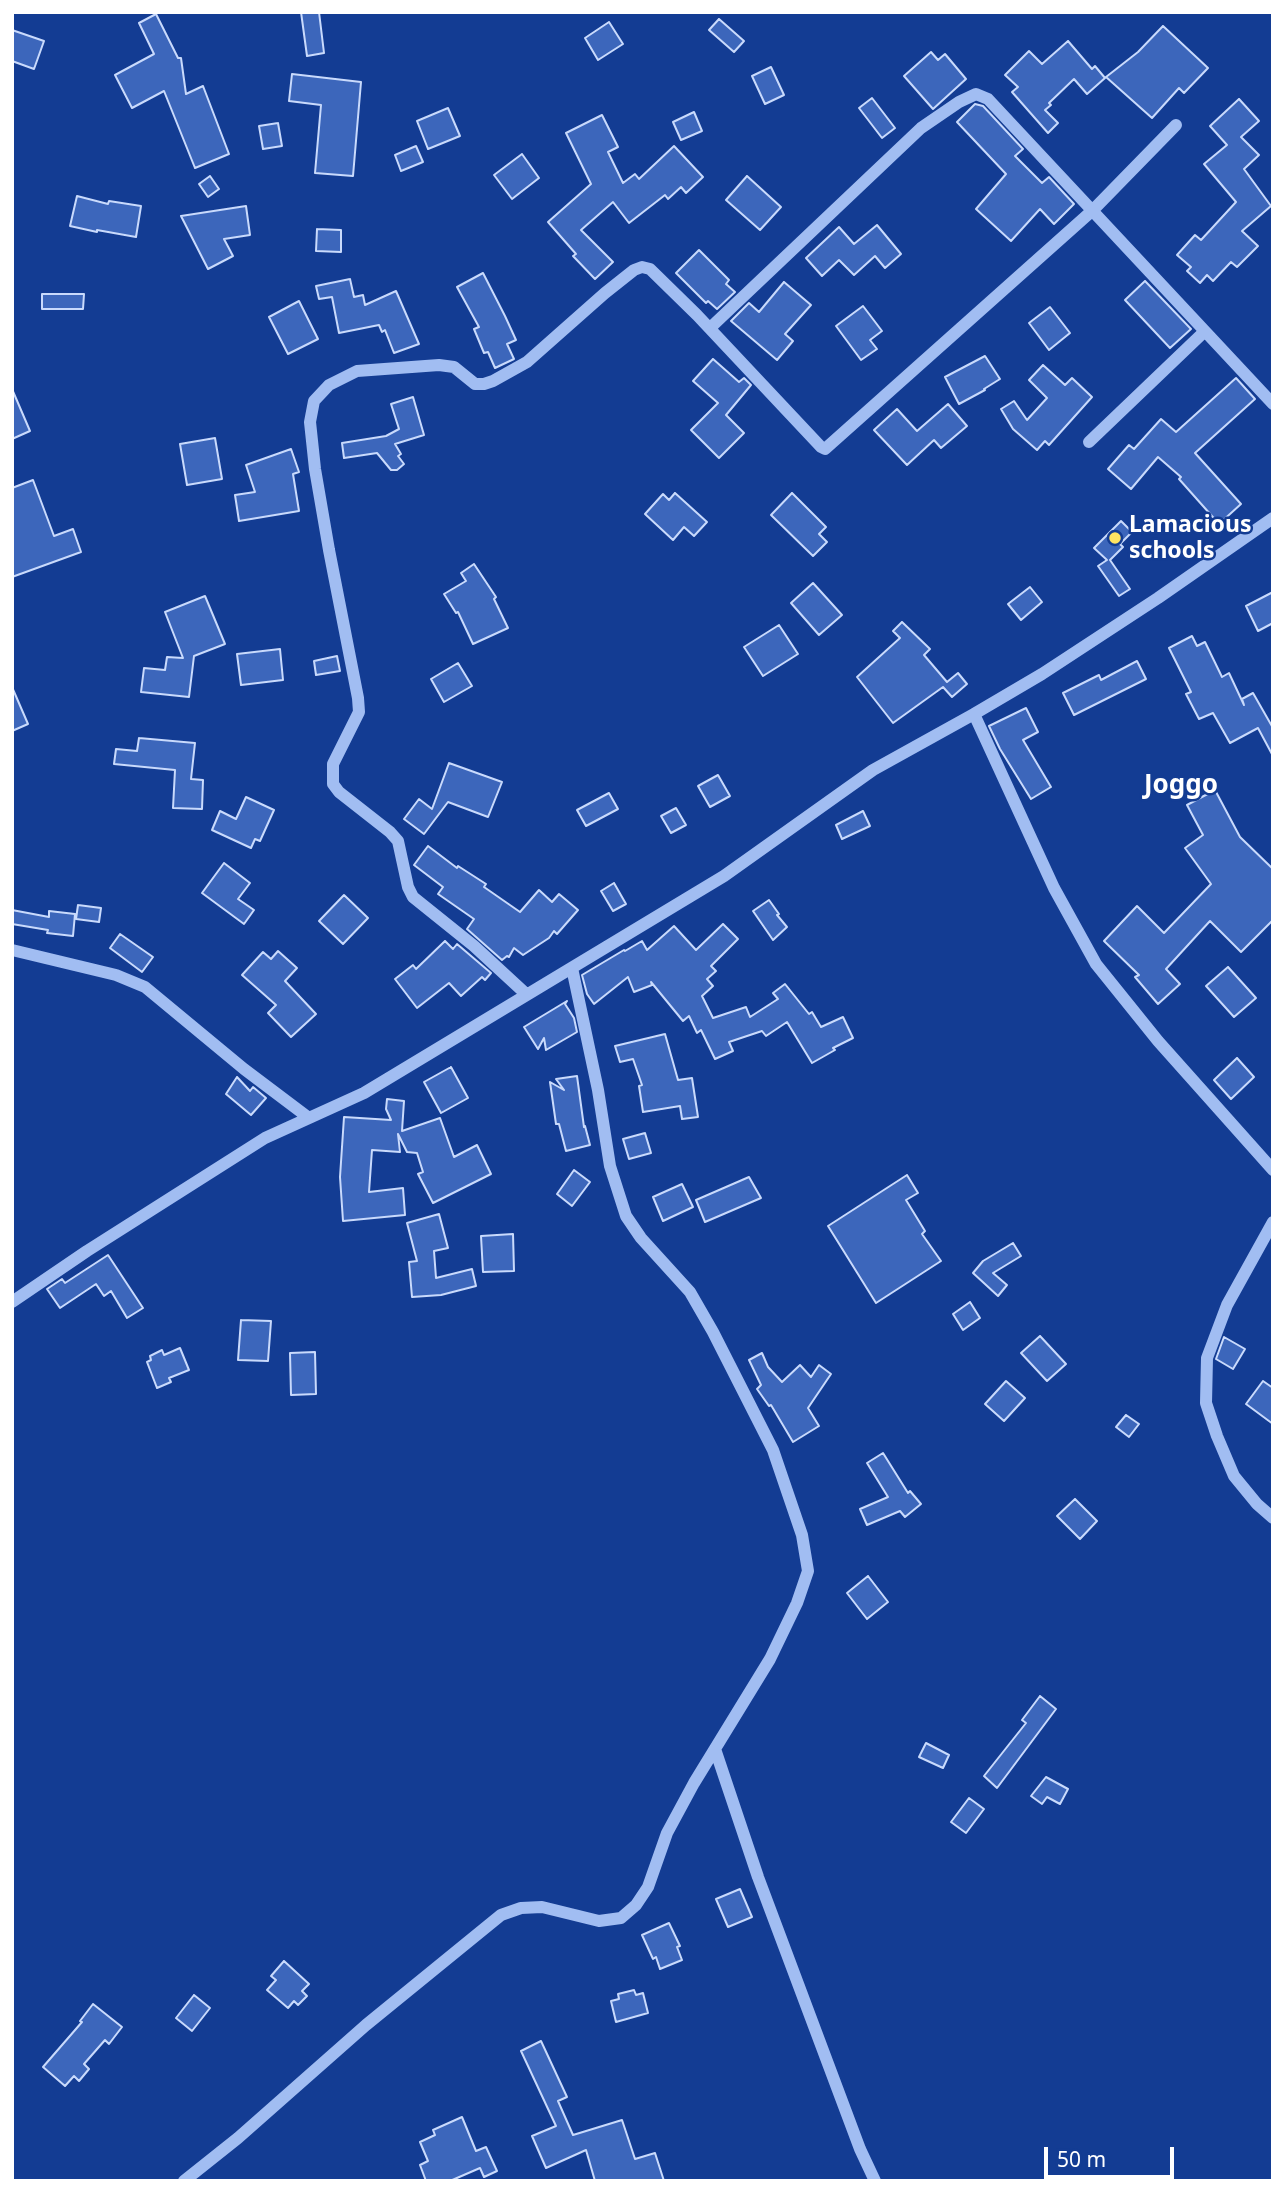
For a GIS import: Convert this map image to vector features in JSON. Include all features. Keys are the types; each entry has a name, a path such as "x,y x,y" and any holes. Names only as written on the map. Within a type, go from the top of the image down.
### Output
{"street":[{"path":"710,328 921,128 959,102 976,94 988,99 1273,404"},
{"path":"526,994 474,946 413,897 408,887 398,841 333,784 333,764 359,712 315,469 310,422 314,401 329,385 357,371 439,365 454,368 475,384 493,381 527,362 605,293 634,270 642,267 650,269 710,328 825,449 1093,210 1177,125"},
{"path":"1089,442 1204,332"},
{"path":"12,1303 98,1244 265,1138 365,1093 724,876 873,770 1042,674 1147,606 1273,518"},
{"path":"974,714 1055,888 1096,964 1158,1041 1273,1170"},
{"path":"12,950 116,975 145,988 309,1118"},
{"path":"184,2181 238,2138 366,2025 501,1915 521,1908 542,1907 599,1922 621,1919 636,1905 648,1887 667,1833 694,1783 770,1659 797,1603 808,1570 802,1535 773,1450 713,1332 690,1292 641,1238 626,1216 610,1166 598,1090 572,968"},
{"path":"1273,1222 1227,1305 1207,1358 1206,1403 1234,1476 1257,1504 1273,1518"},
{"path":"715,1749 758,1877 860,2149 875,2181"}],"building":[{"path":"301,12 319,12 324,53 307,56"},
{"path":"156,14 178,58 181,58 186,94 203,86 229,154 195,168 164,91 132,108 115,75 154,54 139,23"},
{"path":"719,19 744,41 734,52 709,30"},
{"path":"609,22 623,44 598,60 585,38"},
{"path":"1163,26 1208,68 1184,93 1179,88 1152,118 1106,77 1138,52"},
{"path":"12,30 44,41 34,69 12,61"},
{"path":"1068,41 1092,69 1095,66 1105,78 1087,94 1074,79 1049,103 1051,105 1045,110 1058,123 1048,133 1012,92 1018,87 1005,75 1029,51 1042,64"},
{"path":"931,52 938,60 945,54 966,79 933,109 904,76"},
{"path":"771,67 784,95 765,104 752,76"},
{"path":"292,74 361,82 353,176 315,173 321,105 289,101"},
{"path":"872,98 895,128 882,138 859,108"},
{"path":"1239,99 1259,121 1241,137 1259,155 1244,169 1271,206 1242,231 1258,246 1237,267 1231,262 1213,281 1207,275 1200,283 1187,271 1191,267 1177,255 1195,235 1201,240 1236,202 1204,164 1227,145 1210,126"},
{"path":"975,104 983,106 1023,149 1015,156 1042,183 1049,177 1074,204 1054,224 1040,209 1011,241 976,209 1006,174 957,122"},
{"path":"448,108 460,136 428,149 417,121"},
{"path":"694,112 702,131 681,140 673,122"},
{"path":"602,115 618,147 608,152 623,183 635,174 639,179 674,146 703,177 686,193 681,187 668,199 665,195 629,223 613,202 581,230 613,262 595,279 573,256 576,254 548,222 591,184 566,133"},
{"path":"278,123 282,146 263,149 259,126"},
{"path":"416,146 423,162 401,171 395,155"},
{"path":"522,154 539,178 512,199 494,175"},
{"path":"210,176 219,189 208,197 199,184"},
{"path":"747,176 781,207 760,230 726,200"},
{"path":"77,196 108,204 109,201 141,206 136,237 70,226"},
{"path":"246,206 250,235 224,239 233,256 208,269 181,216"},
{"path":"877,225 901,254 885,268 875,256 854,275 839,260 822,276 806,258 839,227 854,244"},
{"path":"317,229 341,230 341,252 316,251"},
{"path":"699,250 729,280 726,284 735,292 717,309 708,301 706,303 676,273"},
{"path":"483,273 516,340 507,344 514,359 495,368 488,352 484,353 474,329 479,327 457,287"},
{"path":"350,279 354,297 363,295 365,305 396,291 419,344 394,353 385,330 382,332 379,325 339,333 332,297 319,299 316,286"},
{"path":"1145,281 1191,329 1170,348 1125,300"},
{"path":"784,282 811,305 785,334 793,341 777,360 731,321 749,303 759,312"},
{"path":"42,294 84,294 83,309 42,309"},
{"path":"299,301 318,339 288,354 269,317"},
{"path":"863,306 882,331 870,340 877,349 861,360 836,326"},
{"path":"1050,307 1070,333 1049,350 1029,323"},
{"path":"985,356 1000,379 959,404 945,377"},
{"path":"713,359 739,382 744,378 751,385 726,415 744,433 719,458 691,430 718,403 693,381"},
{"path":"1043,365 1065,385 1072,378 1092,397 1049,445 1045,441 1037,450 1013,429 1001,409 1014,401 1027,420 1047,398 1029,380"},
{"path":"1236,378 1255,399 1195,453 1241,504 1219,524 1179,479 1181,477 1158,457 1131,489 1108,469 1129,445 1134,449 1161,419 1176,432"},
{"path":"12,389 30,431 12,439"},
{"path":"413,397 424,435 395,444 401,454 398,456 404,464 397,470 391,470 377,453 344,458 342,443 386,436 399,429 391,404"},
{"path":"948,404 967,426 941,448 934,440 907,465 874,430 897,409 917,431"},
{"path":"215,438 222,479 187,485 180,444"},
{"path":"291,449 299,472 293,474 299,511 239,521 235,495 255,492 246,465"},
{"path":"33,480 54,536 73,529 81,552 12,577 12,488"},
{"path":"675,493 707,522 694,536 684,527 673,540 645,514 663,494 669,500"},
{"path":"792,493 826,527 819,534 827,542 813,556 771,515"},
{"path":"1121,521 1132,532 1120,544 1123,547 1110,560 1130,589 1119,596 1098,566 1107,560 1094,548"},
{"path":"474,564 496,597 494,599 508,628 473,644 458,612 456,613 444,594 466,581 461,573"},
{"path":"813,583 842,615 819,635 791,603"},
{"path":"1030,587 1042,602 1021,620 1008,604"},
{"path":"1273,592 1273,623 1258,631 1246,606"},
{"path":"205,596 225,644 194,656 189,697 141,692 144,668 165,670 167,657 183,658 165,612"},
{"path":"902,622 930,649 924,655 947,682 958,673 967,684 952,697 943,687 893,723 857,677 900,638 893,631"},
{"path":"779,625 798,654 763,676 744,647"},
{"path":"1192,636 1197,646 1205,642 1222,677 1229,673 1244,705 1242,699 1253,693 1273,728 1273,756 1258,728 1230,743 1213,713 1199,719 1186,694 1191,692 1169,648"},
{"path":"280,649 283,680 241,685 237,654"},
{"path":"337,656 340,671 316,675 314,661"},
{"path":"1137,661 1146,679 1074,715 1063,693 1099,675 1101,680"},
{"path":"458,663 472,686 444,702 431,679"},
{"path":"12,687 28,724 12,731"},
{"path":"1026,708 1038,732 1023,740 1051,787 1031,799 989,726"},
{"path":"139,738 195,743 191,779 203,780 202,809 173,808 175,770 114,764 116,749 137,751"},
{"path":"449,763 502,782 488,817 448,802 424,834 404,819 419,799 432,809"},
{"path":"718,775 730,796 710,807 698,786"},
{"path":"1215,790 1240,837 1273,869 1273,920 1241,952 1210,921 1166,969 1180,984 1158,1004 1135,977 1139,975 1104,941 1137,906 1164,933 1211,884 1185,848 1203,835 1187,805"},
{"path":"609,793 618,809 586,826 577,810"},
{"path":"246,797 274,810 260,841 255,839 251,848 212,830 220,811 236,819"},
{"path":"676,808 686,825 671,833 661,816"},
{"path":"863,811 870,826 842,839 836,825"},
{"path":"428,846 457,868 458,866 486,884 484,887 520,912 539,890 552,902 559,894 578,910 557,934 554,931 549,938 523,955 514,948 509,957 502,960 467,929 474,919 438,894 443,887 414,865"},
{"path":"224,863 250,883 238,899 254,910 244,924 202,893"},
{"path":"614,883 626,904 613,911 601,891"},
{"path":"344,895 368,918 343,944 319,921"},
{"path":"769,900 787,927 773,940 753,911"},
{"path":"78,905 101,908 99,922 76,919"},
{"path":"12,910 49,917 49,911 75,914 73,936 12,924"},
{"path":"723,924 738,939 711,966 716,971 707,979 713,986 702,996 713,1018 746,1007 750,1017 778,999 773,993 785,984 809,1014 812,1012 821,1027 843,1017 853,1038 812,1063 787,1022 766,1036 762,1031 729,1042 733,1051 715,1059 701,1030 697,1033 689,1016 683,1021 651,982 652,985 634,992 628,977 594,1004 587,994 582,975 624,950 642,941 647,950 674,926 696,950"},
{"path":"120,934 153,957 142,972 110,948"},
{"path":"445,941 453,949 457,944 491,973 485,980 482,977 461,996 449,983 417,1008 395,979 413,965 416,969"},
{"path":"278,951 297,968 285,981 316,1014 291,1037 268,1013 276,1005 242,975 263,952 271,959"},
{"path":"1228,967 1256,998 1234,1017 1206,986"},
{"path":"567,1001 565,1004 574,1018 577,1032 546,1050 544,1038 538,1049 524,1027"},
{"path":"665,1034 678,1080 692,1078 698,1117 682,1119 680,1106 643,1112 639,1086 642,1085 633,1059 620,1062 615,1046"},
{"path":"1237,1058 1254,1077 1231,1099 1214,1080"},
{"path":"451,1067 468,1098 441,1113 424,1082"},
{"path":"577,1076 584,1127 590,1145 566,1151 559,1124 556,1124 550,1082 564,1090 556,1079"},
{"path":"237,1077 250,1091 253,1087 266,1098 251,1115 226,1094"},
{"path":"387,1099 404,1101 402,1131 440,1118 454,1157 477,1145 491,1174 433,1203 418,1174 423,1172 417,1153 407,1152 398,1134 400,1152 372,1150 369,1192 403,1188 405,1215 343,1221 340,1177 344,1117 391,1120 386,1109"},
{"path":"645,1133 651,1153 629,1159 623,1139"},
{"path":"574,1170 590,1182 572,1206 557,1194"},
{"path":"907,1175 918,1193 906,1200 925,1231 922,1234 941,1261 876,1303 828,1226"},
{"path":"749,1177 761,1198 705,1222 696,1200"},
{"path":"682,1184 693,1207 663,1221 653,1197"},
{"path":"439,1214 448,1248 434,1251 436,1278 472,1269 476,1286 441,1295 412,1297 409,1262 417,1261 407,1223"},
{"path":"513,1234 514,1271 483,1272 481,1236"},
{"path":"1013,1243 1021,1256 993,1273 1007,1285 998,1296 973,1273 983,1261"},
{"path":"108,1255 143,1308 127,1318 111,1291 104,1296 96,1284 60,1308 47,1289 62,1279 65,1283"},
{"path":"970,1302 980,1318 963,1330 953,1314"},
{"path":"241,1320 271,1321 268,1361 238,1360"},
{"path":"1040,1336 1066,1364 1047,1381 1021,1353"},
{"path":"1224,1337 1245,1349 1233,1369 1216,1359"},
{"path":"180,1348 189,1370 169,1378 171,1382 157,1388 147,1362 151,1360 150,1356 162,1350 164,1355"},
{"path":"315,1352 316,1394 291,1395 290,1353"},
{"path":"762,1353 768,1367 782,1382 800,1365 811,1377 819,1365 831,1374 808,1408 819,1426 793,1442 771,1405 769,1406 757,1389 761,1385 749,1360"},
{"path":"1006,1381 1025,1398 1004,1421 985,1404"},
{"path":"1263,1381 1273,1388 1273,1424 1246,1404"},
{"path":"1126,1415 1139,1424 1129,1437 1116,1427"},
{"path":"883,1453 908,1493 910,1491 921,1504 905,1517 900,1511 867,1525 860,1509 888,1497 867,1463"},
{"path":"1075,1499 1097,1521 1080,1539 1057,1516"},
{"path":"868,1576 888,1602 867,1619 847,1593"},
{"path":"1040,1696 1056,1709 997,1788 984,1776 1026,1723 1022,1720"},
{"path":"926,1743 949,1755 943,1768 919,1757"},
{"path":"1046,1777 1068,1789 1060,1804 1047,1797 1042,1804 1031,1796"},
{"path":"969,1798 984,1809 966,1833 951,1822"},
{"path":"740,1889 752,1917 728,1927 716,1899"},
{"path":"669,1923 680,1946 677,1947 682,1960 660,1969 642,1935"},
{"path":"284,1961 309,1984 302,1991 307,1996 298,2005 294,2001 288,2008 267,1990 276,1980 271,1976"},
{"path":"634,1990 636,1995 643,1993 648,2013 616,2022 611,2001 619,1999 618,1994"},
{"path":"194,1995 210,2008 192,2031 176,2018"},
{"path":"93,2004 122,2027 109,2044 105,2040 84,2064 89,2069 79,2081 74,2076 65,2086 43,2067 82,2022 80,2021"},
{"path":"541,2041 567,2097 558,2101 573,2135 622,2120 635,2159 655,2153 664,2181 595,2181 586,2150 546,2168 532,2136 556,2126 521,2051"},
{"path":"462,2117 476,2151 486,2147 497,2171 484,2177 480,2168 450,2181 426,2181 420,2165 428,2161 420,2142 435,2135 433,2130"}],"place":[{"name":"Lamacious schools","path":"1115,538"}],"district":[{"name":"Joggo","path":"1181,786"}]}
